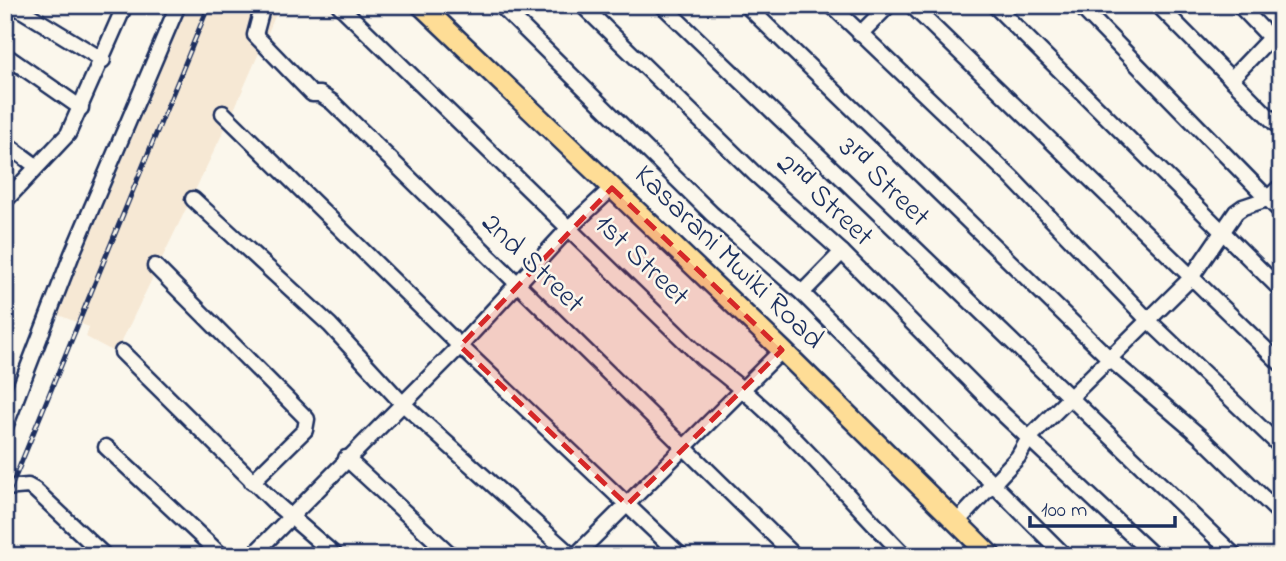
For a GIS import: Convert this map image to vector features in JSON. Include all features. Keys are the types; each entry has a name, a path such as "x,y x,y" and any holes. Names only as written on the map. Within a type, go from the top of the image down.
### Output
{"main road":[{"name":"Kasarani Mwiki Road","path":"421,5 782,351 991,556"}],"street":[{"path":"13,5 103,60"},
{"path":"5,201 36,166 58,149 103,60 125,5"},
{"path":"5,427 72,254 177,5"},
{"name":"2nd Street","path":"263,5 255,35 312,94 320,94 332,102 515,285 794,556"},
{"name":"1st Street","path":"339,5 702,358 746,389 823,465 905,556"},
{"path":"500,5 712,214 802,293 1065,556"},
{"name":"2ⁿᵈ Street","path":"582,5 754,173 842,252 1028,438 1154,556"},
{"name":"3ʳᵈ Street","path":"662,5 1235,556"},
{"path":"746,5 1111,360 1202,438 1280,511"},
{"path":"831,5 1012,177 1149,321 1281,447"},
{"path":"860,34 889,5"},
{"path":"911,5 1281,365"},
{"path":"994,5 1281,290"},
{"path":"1079,5 1281,212"},
{"path":"1158,5 1281,129"},
{"path":"1231,79 1275,44 1239,5"},
{"path":"5,55 81,107"},
{"path":"223,113 460,346 681,556"},
{"path":"5,143 36,166"},
{"path":"956,523 1018,457 1028,438 1111,360 1190,279 1242,207 1267,199 1281,186"},
{"path":"252,556 401,402 460,346 569,228 612,188"},
{"path":"193,199 330,324 401,402 573,556 782,351"},
{"path":"802,293 842,252"},
{"path":"155,267 307,419 305,430 253,482"},
{"path":"122,352 253,482 334,555"},
{"path":"106,447 222,556"},
{"path":"346,458 452,556"},
{"path":"5,488 28,486 36,490 105,556"}],"highlighted area":[{"path":"612,188 782,350 627,505 460,346"}],"shaded area":[{"path":"182,5 280,5 233,112 116,353 86,337 89,327 56,314"}],"railway":[{"path":"5,502 209,5"}]}
